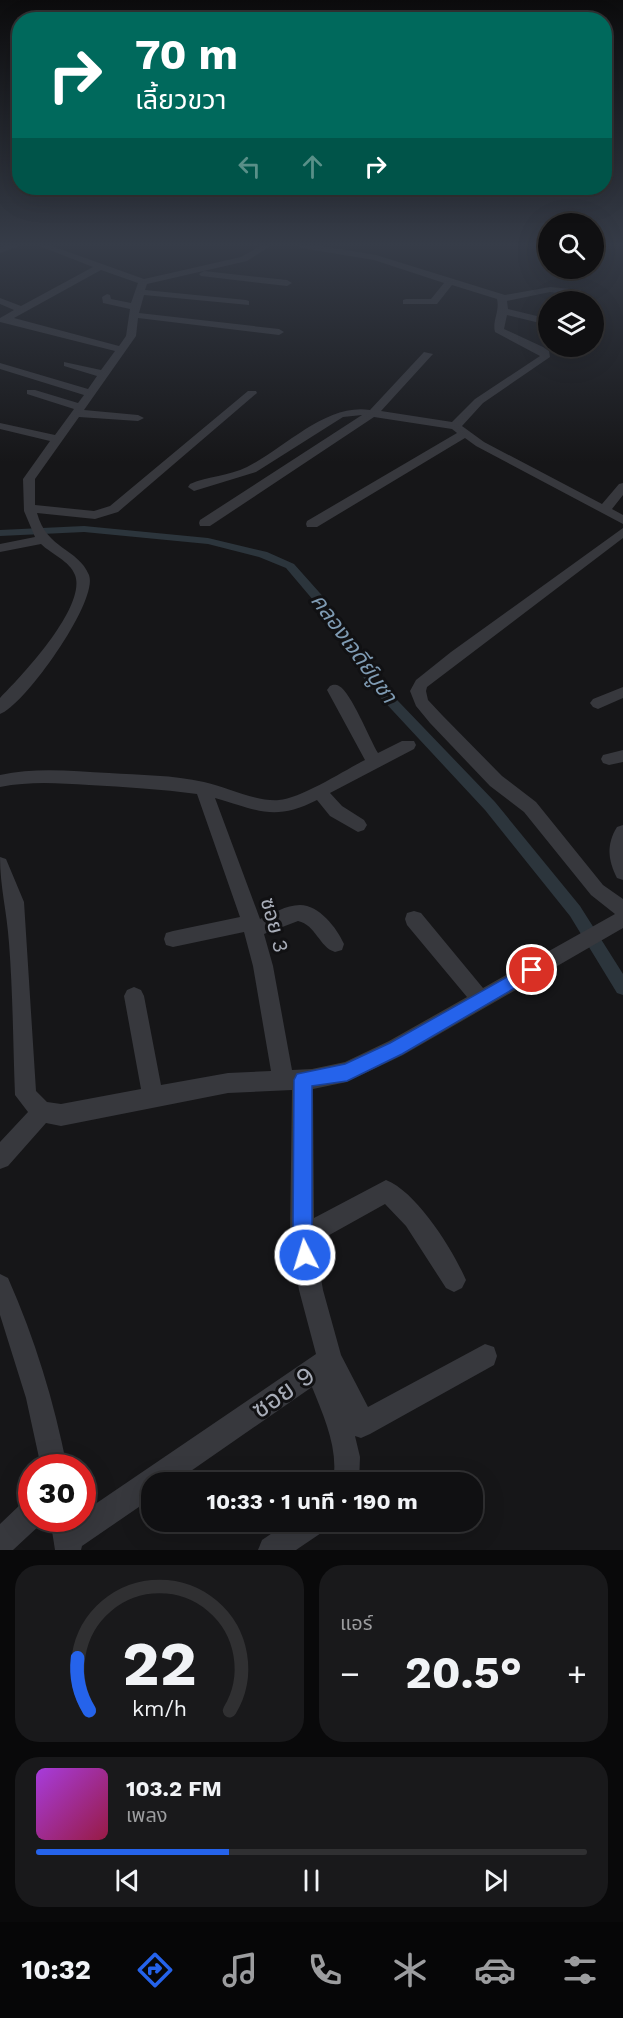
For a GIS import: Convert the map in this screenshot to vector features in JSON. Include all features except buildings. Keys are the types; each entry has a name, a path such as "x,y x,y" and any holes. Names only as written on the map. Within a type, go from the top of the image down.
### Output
{"street":[{"path":"0,708 34,672 81,600 83,577 64,556 41,537 31,514 27,490 29,479 122,350 131,336 134,317"},
{"path":"178,317 279,332"},
{"path":"312,524 459,430 479,401 545,357 545,353 539,349 499,330 501,317"},
{"path":"3,321 122,350"},
{"path":"205,523 373,412 428,354"},
{"path":"68,364 104,374"},
{"path":"1,365 90,393"},
{"path":"31,392 78,410 138,418"},
{"path":"31,514 105,514 114,509 252,393"},
{"path":"194,487 209,481 237,476 346,412 373,412 459,430 623,520"},
{"path":"0,426 59,440"},
{"path":"299,440 317,450"},
{"path":"604,510 623,487"},
{"path":"623,532 448,662 421,684 418,692 421,702 436,719 496,781 530,807 597,890 623,910"},
{"path":"0,548 41,537"},
{"path":"335,690 356,721 359,736 375,762"},
{"path":"598,703 623,692"},
{"path":"0,781 22,776 45,776 157,782 203,788 263,805 279,807 319,791 408,745"},
{"name":"ซอย 3","path":"203,788 252,927 293,1080"},
{"path":"319,791 336,811 358,825"},
{"path":"623,832 618,840 617,849 623,873"},
{"path":"0,864 15,902 26,1095 42,1112 61,1115 228,1083 293,1080 347,1072 396,1048 616,922"},
{"path":"173,939 252,927 291,912 301,911 309,913 319,921 335,944"},
{"path":"414,919 480,999"},
{"path":"134,996 153,1097"},
{"name":"ซอย 9","path":"166,1472 323,1363 302,1237 293,1080"},
{"path":"0,1158 42,1112"},
{"path":"302,1237 386,1191 394,1194 409,1211 454,1280"},
{"path":"0,1286 14,1318 42,1405 51,1454"},
{"path":"323,1363 356,1408 361,1425 484,1356"},
{"path":"323,1363 345,1446 349,1472"},
{"name":"ซอย 9","path":"66,1536 141,1489"},
{"path":"0,1543 18,1526"},
{"path":"272,1550 298,1532"}],"waterway":[{"name":"คลองเจดีย์บูชา","path":"0,533 84,529 208,541 263,554 290,566 323,604 371,680 490,806 575,911 623,988"}],"route":[{"path":"305,1255 302,1237 303,1080 347,1072 396,1048 532,970"}]}
